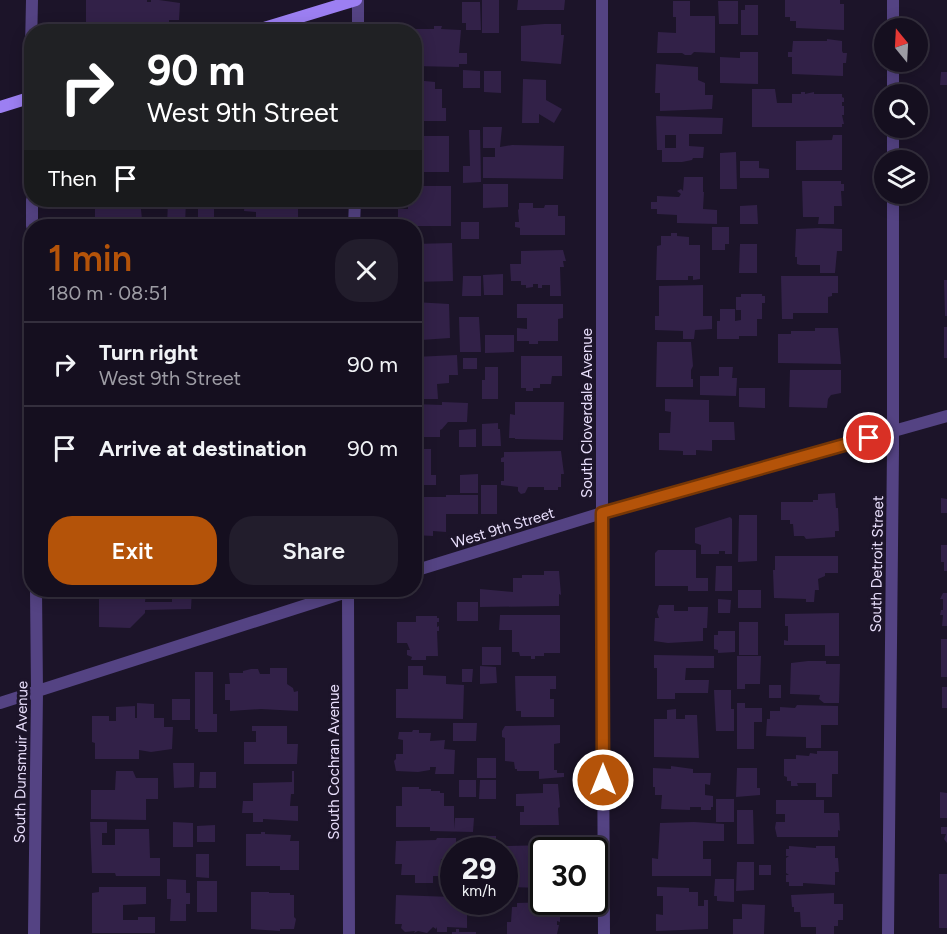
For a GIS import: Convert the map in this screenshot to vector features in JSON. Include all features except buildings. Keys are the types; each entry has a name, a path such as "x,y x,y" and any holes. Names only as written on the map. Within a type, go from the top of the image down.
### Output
{"street":[{"path":"32,0 32,24"},
{"path":"278,24 357,0 358,24"},
{"name":"South Cloverdale Avenue","path":"602,0 604,934"},
{"path":"893,0 893,18"},
{"path":"0,107 24,99"},
{"name":"South Detroit Street","path":"888,934 893,204"},
{"name":"West 9th Street","path":"422,569 602,513 947,416"},
{"name":"South Dunsmuir Avenue","path":"34,934 38,692 36,597"},
{"path":"0,703 329,597"},
{"name":"South Cochran Avenue","path":"349,934 350,597"}],"route":[{"path":"603,780 602,513 869,438"}]}
